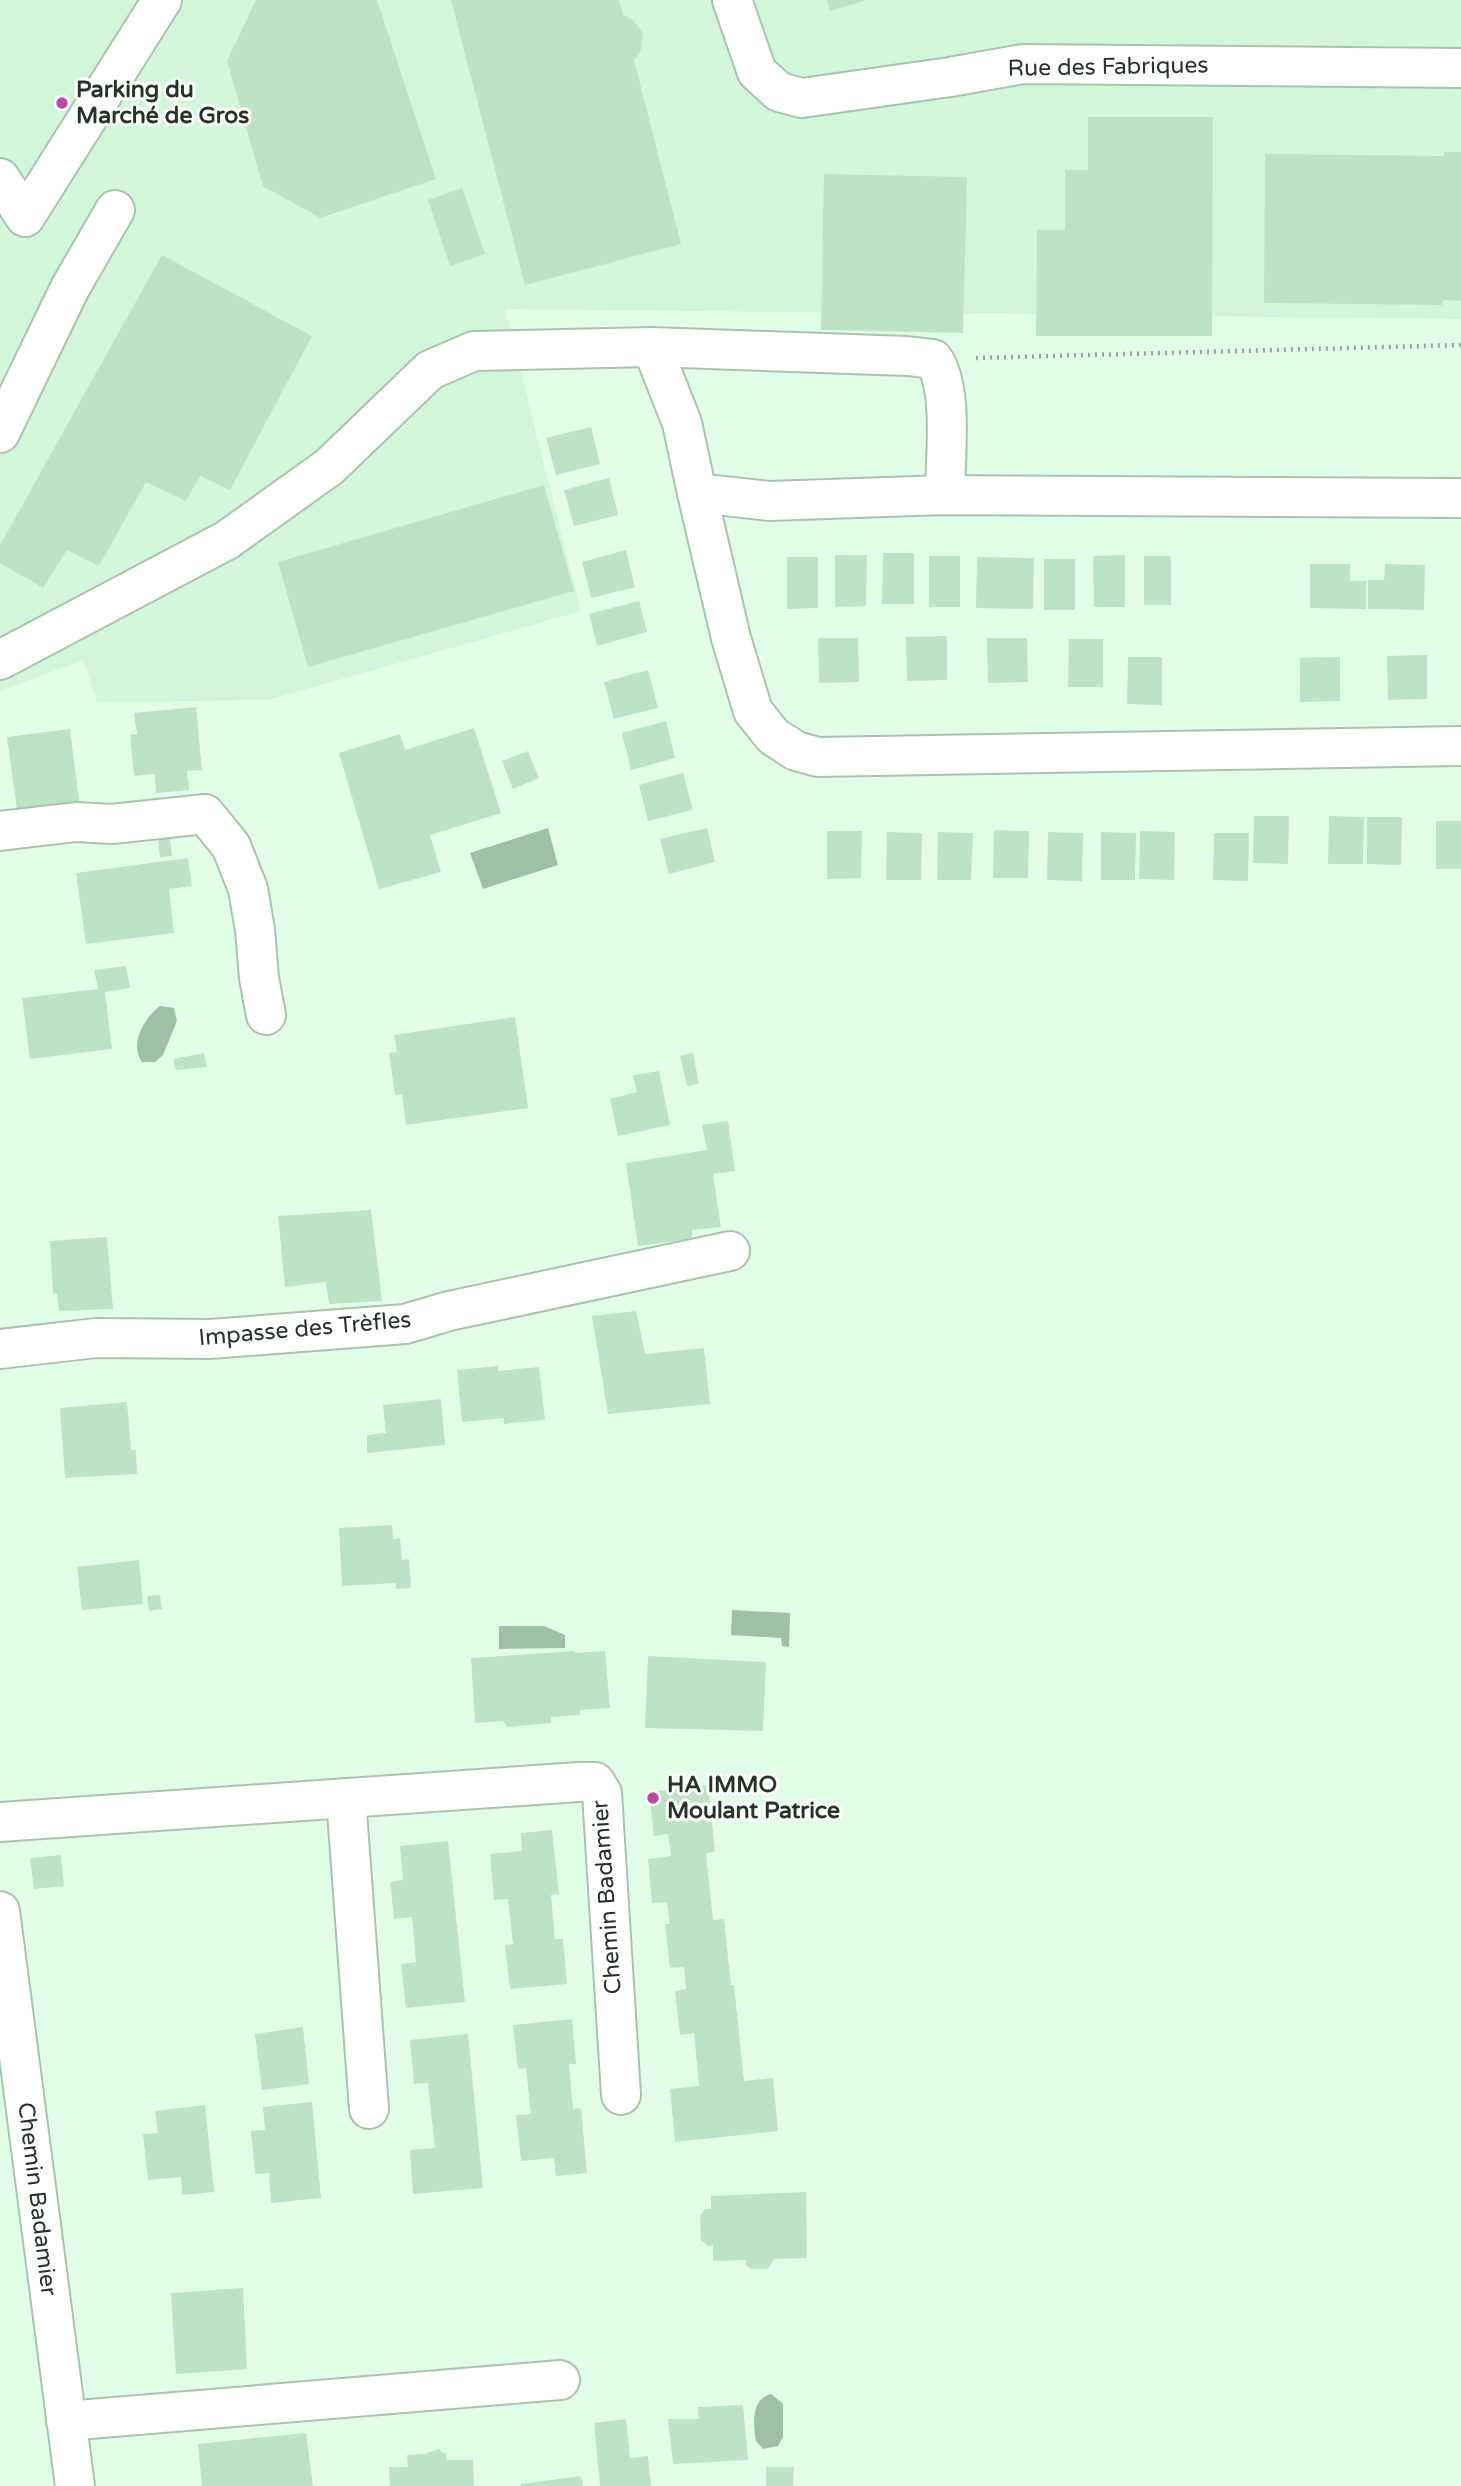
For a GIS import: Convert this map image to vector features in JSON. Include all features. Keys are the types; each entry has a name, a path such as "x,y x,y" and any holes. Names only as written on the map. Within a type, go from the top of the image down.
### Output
{"street":[{"name":"Rue des Fabriques","path":"733,0 757,72 779,92 802,98 1023,64 1461,68"},
{"path":"0,178 25,218 150,4"},
{"path":"0,433 70,288 115,210"},
{"path":"652,347 682,424 731,638 753,711 773,736 796,751 818,757 1461,746"},
{"path":"0,660 227,540 329,467 430,370 474,351 652,347 933,359 941,370 946,394 945,495"},
{"path":"697,493 769,501 945,495 1461,498"},
{"path":"0,831 76,822 112,824 205,814 231,846 248,889 266,1016"},
{"name":"Impasse des Trèfles","path":"0,1349 96,1338 210,1339 405,1324 449,1311 730,1251"},
{"name":"Chemin Badamier","path":"0,1822 595,1782 602,1793 621,2095"},
{"path":"346,1798 369,2109"},
{"name":"Chemin Badamier","path":"0,1911 75,2486"},
{"path":"66,2421 560,2380"}],"path":[{"path":"933,359 1461,345"}],"shaded area":[{"path":"0,0 1461,0 1461,319 505,309 581,611 268,700 97,702 83,660 0,691"},
{"path":"548,828 558,865 483,889 470,853"},
{"path":"160,1006 174,1008 177,1021 163,1055 155,1062 142,1062 137,1047 140,1032"},
{"path":"732,1610 790,1613 789,1647 782,1646 781,1638 731,1635"},
{"path":"499,1626 544,1626 565,1635 565,1648 499,1649"},
{"path":"771,2394 783,2404 783,2437 778,2446 763,2449 756,2441 755,2413 760,2401"}],"building":[{"path":"256,0 377,0 436,179 320,218 263,186 227,61"},
{"path":"451,0 619,0 623,15 633,20 643,33 641,50 634,60 681,244 525,285"},
{"path":"827,0 864,0 864,1 830,11"},
{"path":"1088,117 1213,117 1212,336 1036,336 1037,230 1065,230 1065,170 1088,170"},
{"path":"1444,152 1461,152 1461,301 1443,300 1442,305 1264,303 1265,154 1444,156"},
{"path":"824,174 967,177 963,333 821,330"},
{"path":"462,188 485,254 450,266 428,200"},
{"path":"162,255 312,336 230,490 200,476 186,501 146,482 99,566 67,550 43,588 0,563 0,545"},
{"path":"591,427 600,464 556,475 546,438"},
{"path":"609,478 618,515 574,526 564,490"},
{"path":"544,485 574,591 308,667 278,562"},
{"path":"626,550 635,587 591,598 582,562"},
{"path":"883,553 914,553 914,604 882,604"},
{"path":"835,555 867,555 866,606 835,607"},
{"path":"1125,555 1125,607 1094,607 1093,556"},
{"path":"929,556 960,556 960,607 929,607"},
{"path":"1144,556 1171,556 1171,605 1144,605"},
{"path":"787,557 818,557 818,608 787,609"},
{"path":"977,557 1034,558 1033,609 976,608"},
{"path":"1044,559 1075,559 1075,610 1044,610"},
{"path":"1310,564 1350,564 1350,581 1366,581 1366,609 1310,608"},
{"path":"1385,564 1425,565 1424,610 1368,609 1368,580 1384,580"},
{"path":"639,601 647,632 597,646 589,614"},
{"path":"947,636 947,680 907,681 906,637"},
{"path":"818,638 858,638 859,682 819,683"},
{"path":"987,638 1027,638 1028,682 988,683"},
{"path":"1069,639 1103,639 1103,687 1068,687"},
{"path":"1427,655 1427,699 1388,700 1387,656"},
{"path":"1128,657 1162,657 1162,705 1127,704"},
{"path":"1340,657 1340,701 1300,702 1300,658"},
{"path":"648,670 658,708 614,719 604,682"},
{"path":"196,707 202,770 187,771 189,790 156,793 155,774 134,776 130,735 137,734 134,713"},
{"path":"666,721 675,758 631,770 622,733"},
{"path":"474,728 501,813 430,835 441,872 379,889 339,753 400,734 405,750"},
{"path":"70,729 80,808 18,817 7,737"},
{"path":"528,751 539,778 513,789 502,761"},
{"path":"683,773 693,810 648,821 639,785"},
{"path":"1254,816 1289,816 1288,864 1253,863"},
{"path":"1329,816 1364,817 1363,864 1328,864"},
{"path":"1367,817 1402,817 1401,865 1367,864"},
{"path":"1436,821 1461,821 1461,869 1436,869"},
{"path":"707,828 715,862 669,874 660,839"},
{"path":"994,830 1029,831 1028,878 993,878"},
{"path":"827,831 862,831 861,878 827,879"},
{"path":"1140,831 1175,832 1174,880 1139,879"},
{"path":"887,832 922,833 921,880 886,880"},
{"path":"938,832 973,833 971,880 937,880"},
{"path":"1048,832 1083,833 1082,881 1047,880"},
{"path":"1101,832 1136,833 1135,880 1101,880"},
{"path":"1214,833 1249,833 1248,881 1213,880"},
{"path":"170,839 172,856 160,857 158,840"},
{"path":"188,858 192,886 169,889 174,933 86,944 76,873"},
{"path":"126,966 130,988 105,992 112,1049 30,1059 22,998 98,989 94,970"},
{"path":"515,1017 528,1108 406,1125 402,1094 395,1095 389,1053 397,1052 394,1035"},
{"path":"204,1053 207,1067 176,1070 173,1059"},
{"path":"693,1053 699,1084 687,1086 680,1056"},
{"path":"659,1071 670,1125 618,1136 610,1099 637,1092 633,1075"},
{"path":"728,1121 735,1171 713,1174 721,1227 692,1230 692,1239 638,1246 626,1163 707,1150 702,1125"},
{"path":"371,1210 382,1301 329,1304 326,1282 285,1287 278,1216"},
{"path":"107,1237 113,1309 59,1311 57,1294 53,1293 50,1241"},
{"path":"636,1311 645,1354 704,1348 710,1404 608,1414 592,1316"},
{"path":"498,1366 498,1371 539,1367 545,1420 504,1424 504,1418 462,1422 457,1370"},
{"path":"441,1399 445,1445 367,1453 367,1435 386,1433 383,1405"},
{"path":"127,1402 131,1450 136,1450 137,1474 65,1478 60,1408"},
{"path":"392,1525 393,1539 400,1538 402,1560 409,1559 411,1588 396,1589 396,1583 342,1586 339,1528"},
{"path":"139,1560 143,1604 82,1610 77,1567"},
{"path":"160,1595 162,1609 149,1611 147,1596"},
{"path":"605,1651 610,1708 580,1710 580,1715 551,1717 551,1723 507,1727 504,1721 475,1723 471,1658"},
{"path":"648,1656 766,1662 763,1731 645,1728"},
{"path":"708,1785 715,1852 706,1853 713,1920 724,1919 744,2081 773,2078 778,2131 675,2142 670,2089 699,2086 694,2033 680,2035 675,1991 686,1989 684,1967 670,1968 665,1924 670,1924 667,1902 652,1903 648,1859 671,1856 668,1834 654,1836 649,1792"},
{"path":"552,1830 559,1894 551,1895 555,1939 563,1939 567,1984 510,1989 505,1945 513,1944 508,1899 494,1900 490,1854 522,1851 521,1833"},
{"path":"448,1841 465,2002 406,2008 401,1964 416,1962 412,1917 394,1919 390,1882 403,1880 400,1846"},
{"path":"61,1855 64,1886 34,1889 30,1858"},
{"path":"572,2019 576,2064 569,2064 573,2109 581,2108 587,2173 556,2176 554,2158 521,2161 516,2115 531,2114 526,2068 518,2069 513,2025"},
{"path":"303,2027 309,2084 262,2090 255,2034"},
{"path":"468,2034 483,2188 413,2194 410,2150 435,2148 428,2083 414,2084 410,2040"},
{"path":"312,2102 321,2198 271,2203 269,2173 255,2174 251,2131 265,2130 263,2107"},
{"path":"205,2105 214,2192 182,2195 181,2177 148,2180 143,2134 158,2133 155,2111"},
{"path":"806,2192 807,2258 774,2259 768,2269 751,2269 745,2264 746,2260 713,2261 713,2245 708,2246 701,2240 700,2216 705,2209 711,2209 711,2196"},
{"path":"243,2288 247,2369 176,2374 171,2293"},
{"path":"743,2405 748,2460 673,2464 668,2419 699,2419 698,2407"},
{"path":"626,2419 630,2458 648,2456 651,2486 600,2486 594,2423"},
{"path":"306,2433 313,2486 202,2486 198,2444"},
{"path":"439,2449 446,2453 447,2460 473,2460 474,2486 390,2486 389,2467 408,2467 407,2455 424,2454"},
{"path":"766,2467 794,2467 793,2486 766,2486"},
{"path":"581,2476 583,2486 521,2486 521,2484"}],"place":[{"name":"Parking du Marché de Gros","path":"62,103"},
{"name":"HA IMMO Moulant Patrice","path":"653,1798"}]}
